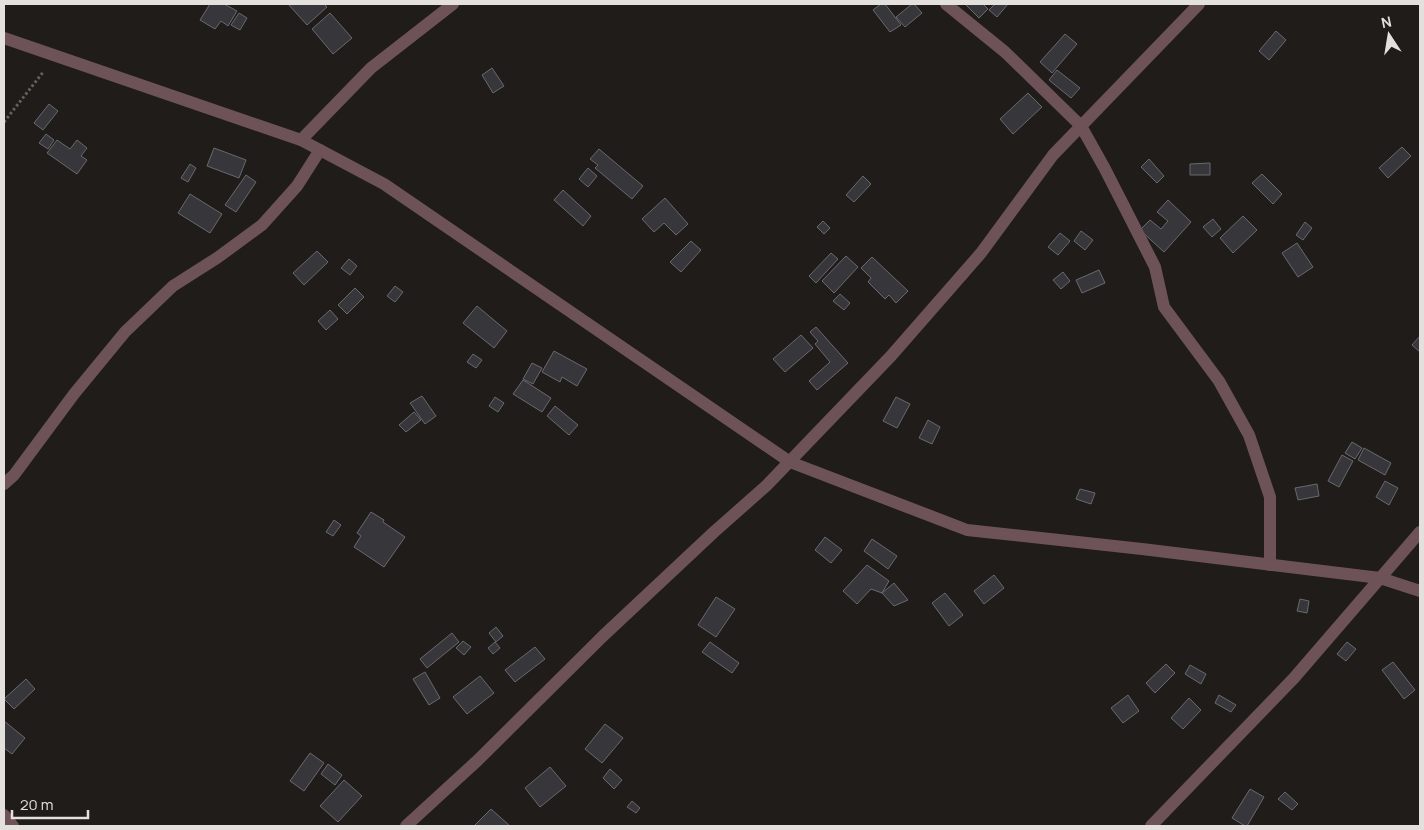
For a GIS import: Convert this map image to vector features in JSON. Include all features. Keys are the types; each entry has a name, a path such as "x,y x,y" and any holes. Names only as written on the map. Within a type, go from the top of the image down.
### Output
{"street":[{"path":"301,140 370,68 453,4"},
{"path":"946,4 1005,52 1081,126 1154,267 1164,307 1219,381 1249,435 1270,497 1270,565"},
{"path":"406,826 478,760 603,636 790,462 891,356 981,253 1053,155 1199,4"},
{"path":"4,38 301,140 384,184 790,462 967,530 1380,578 1420,591"},
{"path":"4,484 14,475 74,394 126,332 174,286 262,225 297,186 320,150"},
{"path":"1151,826 1294,678 1420,532"},
{"path":"4,815 14,826"}],"path":[{"path":"4,122 56,56"}],"building":[{"path":"210,4 224,4 237,11 228,26 221,21 215,29 200,20"},
{"path":"288,4 324,4 327,7 307,25"},
{"path":"881,4 885,4 901,25 890,32 873,10"},
{"path":"912,4 922,13 905,27 896,17"},
{"path":"965,4 983,4 988,9 979,18"},
{"path":"995,4 1008,4 997,17 989,10"},
{"path":"239,13 247,18 240,30 231,25"},
{"path":"330,13 352,38 333,54 312,29"},
{"path":"1276,31 1286,40 1269,60 1259,51"},
{"path":"1065,34 1077,44 1052,73 1040,62"},
{"path":"492,68 504,86 493,93 482,75"},
{"path":"1057,70 1080,88 1071,98 1049,80"},
{"path":"1028,93 1042,107 1013,134 1000,119"},
{"path":"49,104 58,111 43,130 34,123"},
{"path":"46,134 54,140 48,149 39,143"},
{"path":"57,140 70,149 77,140 87,148 81,156 87,160 77,174 47,153"},
{"path":"1402,147 1411,156 1388,178 1379,168"},
{"path":"214,148 246,160 239,178 207,166"},
{"path":"599,149 643,186 632,199 595,168 598,165 590,159"},
{"path":"1149,159 1164,176 1157,183 1141,167"},
{"path":"1210,163 1210,175 1190,175 1190,164"},
{"path":"190,164 196,168 188,182 181,178"},
{"path":"588,168 597,176 588,187 579,179"},
{"path":"1262,174 1282,194 1273,204 1252,183"},
{"path":"246,175 256,182 236,212 225,205"},
{"path":"863,176 871,184 854,202 846,195"},
{"path":"563,190 591,216 583,226 554,200"},
{"path":"190,194 222,214 210,233 178,213"},
{"path":"665,198 688,224 676,235 664,223 654,232 642,219"},
{"path":"1168,200 1191,222 1164,252 1140,230 1150,220 1161,229 1168,221 1157,212"},
{"path":"1243,216 1257,230 1233,253 1220,238"},
{"path":"1213,219 1221,229 1212,237 1203,227"},
{"path":"823,221 830,228 824,234 817,227"},
{"path":"1305,222 1312,228 1303,240 1296,235"},
{"path":"1081,231 1093,240 1085,250 1074,241"},
{"path":"1060,233 1070,241 1058,255 1048,247"},
{"path":"691,241 701,250 681,272 670,262"},
{"path":"1297,243 1313,267 1298,277 1282,253"},
{"path":"317,251 328,262 304,285 293,273"},
{"path":"831,253 838,259 816,283 809,276"},
{"path":"846,256 858,267 834,293 822,281"},
{"path":"872,257 908,291 896,303 889,295 885,299 868,282 871,278 861,268"},
{"path":"349,259 357,266 350,275 341,268"},
{"path":"1099,270 1105,283 1082,293 1076,280"},
{"path":"1063,272 1070,281 1061,289 1053,280"},
{"path":"395,286 403,292 395,302 387,296"},
{"path":"355,288 364,297 347,314 338,305"},
{"path":"840,294 850,303 844,310 833,301"},
{"path":"477,306 507,331 494,348 463,323"},
{"path":"330,310 338,319 326,330 318,321"},
{"path":"816,327 848,363 817,390 809,381 830,362 815,344 818,341 810,332"},
{"path":"801,335 813,348 785,372 773,359"},
{"path":"1420,336 1420,352 1412,345"},
{"path":"554,351 587,369 577,386 562,377 560,382 542,372"},
{"path":"473,354 482,360 476,368 467,362"},
{"path":"532,363 542,368 533,384 523,379"},
{"path":"523,380 551,398 542,412 513,394"},
{"path":"422,396 436,416 425,424 410,403"},
{"path":"495,397 504,403 498,412 489,406"},
{"path":"896,397 910,404 897,428 883,421"},
{"path":"555,406 578,425 569,435 547,416"},
{"path":"414,412 421,420 406,432 399,425"},
{"path":"928,420 940,427 932,444 919,438"},
{"path":"1352,442 1362,448 1355,459 1345,453"},
{"path":"1364,448 1391,463 1385,475 1358,460"},
{"path":"1342,455 1353,461 1339,487 1328,481"},
{"path":"1385,481 1398,488 1389,505 1376,497"},
{"path":"1317,484 1319,496 1298,500 1295,488"},
{"path":"1080,489 1095,493 1091,504 1076,499"},
{"path":"371,512 405,537 384,567 354,547 361,536 357,533"},
{"path":"334,520 341,525 333,536 326,532"},
{"path":"825,537 842,550 831,563 815,550"},
{"path":"872,539 897,556 888,569 864,551"},
{"path":"867,565 889,581 882,593 871,589 857,604 843,591"},
{"path":"994,575 1004,588 984,604 974,591"},
{"path":"894,583 908,600 894,606 882,593"},
{"path":"945,593 963,615 949,626 932,603"},
{"path":"716,597 735,609 716,637 698,625"},
{"path":"1300,599 1309,601 1307,613 1297,611"},
{"path":"496,627 503,636 496,642 489,633"},
{"path":"452,633 459,642 427,668 420,659"},
{"path":"463,641 471,647 464,655 456,648"},
{"path":"495,642 500,648 493,654 488,648"},
{"path":"710,642 739,663 732,673 702,652"},
{"path":"1347,642 1356,649 1346,661 1337,654"},
{"path":"535,647 545,659 515,682 505,670"},
{"path":"1393,662 1415,690 1404,699 1382,670"},
{"path":"1166,664 1175,673 1155,693 1146,683"},
{"path":"1190,665 1206,674 1201,684 1185,674"},
{"path":"425,672 440,698 429,705 413,679"},
{"path":"480,676 494,693 467,714 453,697"},
{"path":"26,679 35,689 14,709 4,699"},
{"path":"1128,695 1139,711 1123,723 1111,708"},
{"path":"1219,695 1236,705 1231,712 1215,703"},
{"path":"1189,698 1201,710 1183,729 1171,718"},
{"path":"4,721 25,738 12,754 4,748"},
{"path":"605,724 623,738 602,763 585,749"},
{"path":"310,753 324,763 304,791 290,781"},
{"path":"328,764 342,775 335,785 321,774"},
{"path":"550,767 566,786 540,807 525,788"},
{"path":"610,769 622,780 614,789 603,778"},
{"path":"344,780 362,796 338,822 320,806"},
{"path":"1250,789 1264,797 1247,826 1245,826 1232,818"},
{"path":"1285,792 1298,804 1292,810 1278,799"},
{"path":"632,801 640,808 636,813 627,807"},
{"path":"491,809 510,826 474,826"}]}
